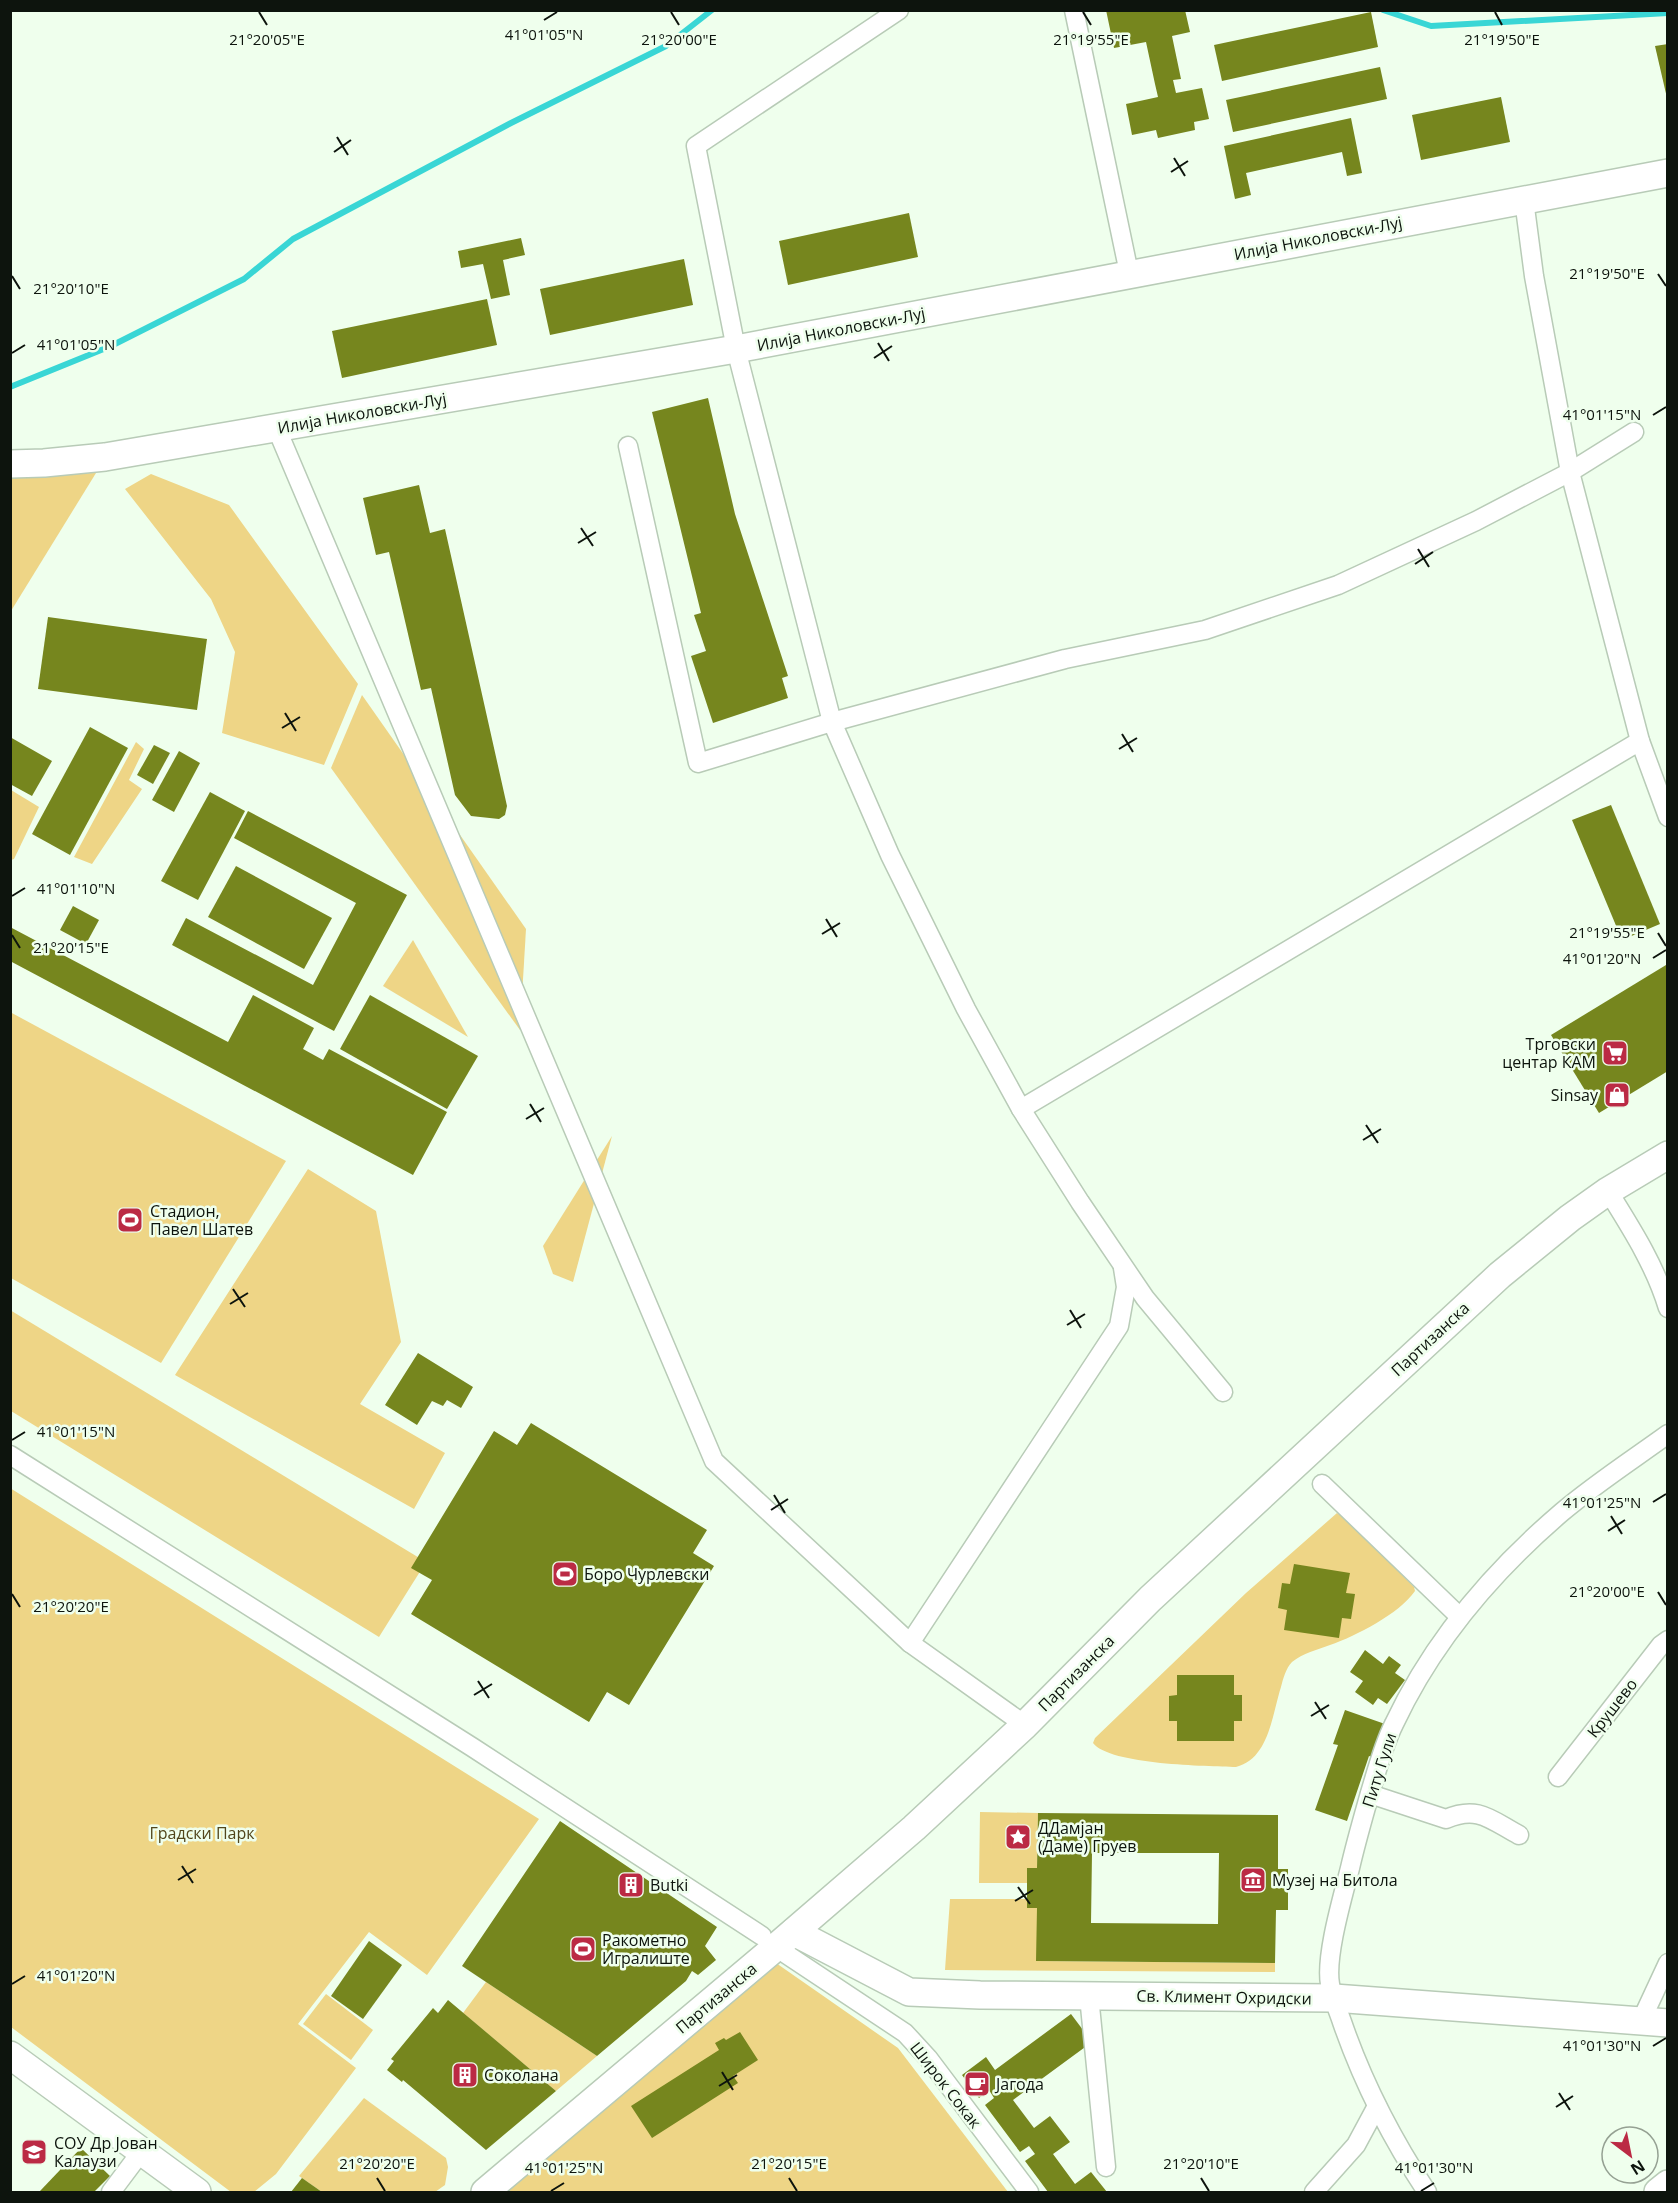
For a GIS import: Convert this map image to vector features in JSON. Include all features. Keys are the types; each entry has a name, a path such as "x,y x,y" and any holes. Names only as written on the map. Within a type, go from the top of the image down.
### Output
{"street":[{"path":"899,10 696,146 735,349 832,722 890,855 966,1009 1021,1109 1145,1298 1223,1392"},
{"path":"1074,10 1129,273"},
{"name":"Илија Николовски-Луј","path":"10,464 105,457 735,349 1668,173"},
{"path":"1524,200 1534,276 1570,472 1640,741 1668,817"},
{"path":"276,427 714,1461 910,1643 1025,1725"},
{"path":"628,446 698,763 832,722 1065,659 1205,630 1338,585 1476,521 1570,472 1635,432"},
{"path":"1021,1109 1640,741"},
{"name":"Партизанска","path":"485,2193 790,1943 1025,1725 1150,1599 1459,1312 1538,1244 1608,1191 1668,1155"},
{"path":"1608,1191 1643,1248 1668,1308"},
{"path":"910,1643 1119,1326 1126,1287 1122,1263"},
{"name":"Питу Гули","path":"1427,2193 1362,2076 1334,1998 1329,1977 1335,1933 1356,1840 1370,1794 1393,1726 1443,1640 1460,1617 1526,1546 1562,1512 1668,1434"},
{"path":"10,1455 472,1747 762,1936"},
{"path":"1322,1484 1460,1617"},
{"name":"Крушево","path":"1558,1777 1661,1645 1668,1640"},
{"path":"1370,1794 1446,1819 1458,1814 1479,1812 1519,1835"},
{"name":"Св. Климент Охридски","path":"790,1943 909,1992 980,1995 1334,1998 1668,2023"},
{"name":"Широк Сокак","path":"790,1943 905,2033 928,2058 1029,2193"},
{"path":"1641,2021 1668,1964"},
{"path":"1089,1996 1107,2167"},
{"path":"10,2055 197,2193"},
{"path":"1314,2193 1356,2145 1377,2106"},
{"path":"111,2193 141,2152"},
{"path":"1658,2193 1668,2184"}],"green space":[{"path":"96,473 11,611 11,475"},
{"path":"151,474 229,505 358,684 324,765 222,733 235,652 211,599 125,489"},
{"path":"362,695 526,929 520,1030 331,768"},
{"path":"136,742 144,749 129,780 142,789 92,864 74,857"},
{"path":"11,790 39,807 14,859 11,860"},
{"path":"413,940 468,1037 383,986"},
{"name":"Стадион, Павел Шатев","path":"10,1012 286,1161 161,1363 11,1278"},
{"path":"612,1136 573,1282 553,1274 543,1246"},
{"path":"308,1169 376,1211 401,1342 360,1404 445,1453 414,1509 175,1375"},
{"path":"10,1310 426,1562 379,1637 11,1411"},
{"name":"Градски Парк","path":"10,1488 539,1819 427,1975 369,1932 298,2024 356,2068 276,2174 254,2192 231,2192 11,2027"},
{"path":"1337,1513 1347,1520 1414,1587 1415,1591 1399,1608 1364,1630 1305,1654 1292,1662 1284,1677 1268,1735 1256,1755 1236,1767 1183,1765 1119,1756 1093,1743 1095,1738 1246,1593"},
{"path":"980,1812 1038,1813 1037,1868 1027,1868 1027,1883 979,1883"},
{"path":"950,1899 1027,1899 1027,1907 1037,1908 1037,1961 1275,1963 1275,1972 945,1970"},
{"path":"776,1963 898,2048 1008,2192 500,2192"},
{"path":"486,1982 597,2056 556,2091 463,2013"},
{"path":"326,1994 373,2030 351,2060 303,2024"},
{"path":"364,2098 446,2158 448,2167 445,2185 435,2192 322,2192 299,2176"}],"building":[{"path":"1106,10 1185,10 1190,32 1172,36 1181,79 1173,80 1176,93 1202,88 1209,119 1194,122 1195,130 1158,138 1156,130 1132,135 1126,104 1158,97 1146,42 1114,48"},
{"path":"1371,12 1378,47 1222,81 1214,45"},
{"path":"1668,44 1668,98 1667,98 1655,46"},
{"path":"1380,67 1387,99 1233,132 1226,100"},
{"path":"1501,97 1510,142 1421,160 1412,115"},
{"path":"1351,118 1362,173 1347,176 1342,152 1246,173 1251,195 1235,199 1224,146"},
{"path":"909,213 918,257 788,285 779,241"},
{"path":"521,238 525,255 503,260 510,295 491,299 483,264 461,268 458,251"},
{"path":"684,259 693,305 550,335 540,289"},
{"path":"487,299 497,345 342,378 332,331"},
{"path":"708,398 735,514 788,676 782,678 788,698 713,723 691,656 706,651 694,615 701,613 652,412"},
{"path":"419,485 430,533 445,529 507,806 505,815 499,819 471,816 455,795 431,688 421,690 389,552 376,555 363,498"},
{"path":"48,617 207,639 197,710 38,689"},
{"path":"90,727 128,748 70,855 32,834"},
{"path":"10,737 52,761 32,796 10,784"},
{"path":"154,745 170,753 153,784 137,775"},
{"path":"179,751 200,763 174,812 152,800"},
{"path":"210,792 245,811 198,900 161,881"},
{"path":"1611,805 1660,924 1622,940 1572,820"},
{"path":"248,811 407,895 334,1031 172,945 186,918 313,985 356,903 234,838"},
{"path":"236,866 332,918 304,969 208,917"},
{"path":"73,906 99,920 86,944 60,930"},
{"path":"10,927 228,1042 253,995 314,1028 303,1049 323,1060 329,1049 447,1112 413,1175 10,961"},
{"name":"Трговски центар КАМ","path":"1666,965 1668,1071 1599,1113 1551,1035"},
{"path":"370,995 478,1056 447,1109 340,1049"},
{"path":"418,1353 473,1387 461,1408 447,1400 443,1406 432,1401 417,1425 385,1405"},
{"name":"Боро Чурлевски","path":"531,1423 707,1530 693,1553 714,1566 629,1705 607,1692 589,1722 411,1614 432,1580 411,1568 494,1431 517,1445"},
{"path":"1294,1564 1350,1573 1346,1593 1355,1594 1351,1619 1342,1618 1339,1638 1284,1630 1287,1610 1278,1608 1282,1583 1290,1584"},
{"path":"1365,1650 1383,1664 1389,1656 1401,1665 1395,1673 1405,1680 1387,1704 1378,1698 1373,1705 1355,1692 1363,1681 1350,1672"},
{"path":"1177,1675 1234,1675 1234,1695 1242,1695 1242,1721 1234,1721 1234,1741 1177,1741 1177,1721 1169,1721 1169,1696 1177,1695"},
{"path":"1345,1710 1385,1724 1374,1758 1369,1756 1347,1821 1315,1810 1338,1745 1333,1744"},
{"name":"Музеј на Битола","path":"1038,1813 1278,1815 1278,1869 1288,1869 1288,1910 1276,1910 1275,1963 1036,1961 1037,1908 1027,1908 1027,1868 1037,1868","holes":["1092,1853 1219,1853 1218,1924 1091,1923"]},
{"name":"Ракометно Игралиште","path":"560,1821 717,1927 705,1946 716,1960 698,1975 692,1971 686,1981 597,2056 462,1966"},
{"path":"369,1941 402,1965 363,2019 331,1996"},
{"name":"Соколана","path":"448,2000 556,2091 486,2150 403,2080 402,2082 387,2070 394,2061 391,2059 433,2008 438,2013"},
{"path":"1071,2014 1092,2042 1013,2100 1034,2128 1050,2116 1070,2142 1053,2154 1075,2184 1091,2172 1107,2192 1048,2192 1025,2161 1035,2154 1029,2146 1020,2152 985,2105 994,2098 989,2090 979,2098 962,2075 986,2057 995,2070"},
{"path":"740,2032 758,2060 733,2076 738,2083 652,2138 631,2106 719,2050 715,2043"},
{"path":"81,2148 110,2176 94,2192 41,2192 40,2191"},
{"path":"302,2178 322,2192 291,2192"}],"waterway":[{"path":"10,387 111,346 244,279 293,239 511,123 666,46 712,10"},
{"path":"1383,10 1431,26 1668,13"}],"place":[{"name":"Трговски центар КАМ","path":"1615,1053"},
{"name":"Sinsay","path":"1617,1095"},
{"name":"Стадион, Павел Шатев","path":"130,1220"},
{"name":"Боро Чурлевски","path":"565,1574"},
{"name":"ДДамјан (Даме) Груев","path":"1018,1837"},
{"name":"Музеј на Битола","path":"1253,1880"},
{"name":"Butki","path":"631,1885"},
{"name":"Ракометно Игралиште","path":"583,1949"},
{"name":"Соколана","path":"465,2075"},
{"name":"Јагода","path":"977,2084"},
{"name":"СОУ Др Јован Калаузи","path":"34,2152"}]}
